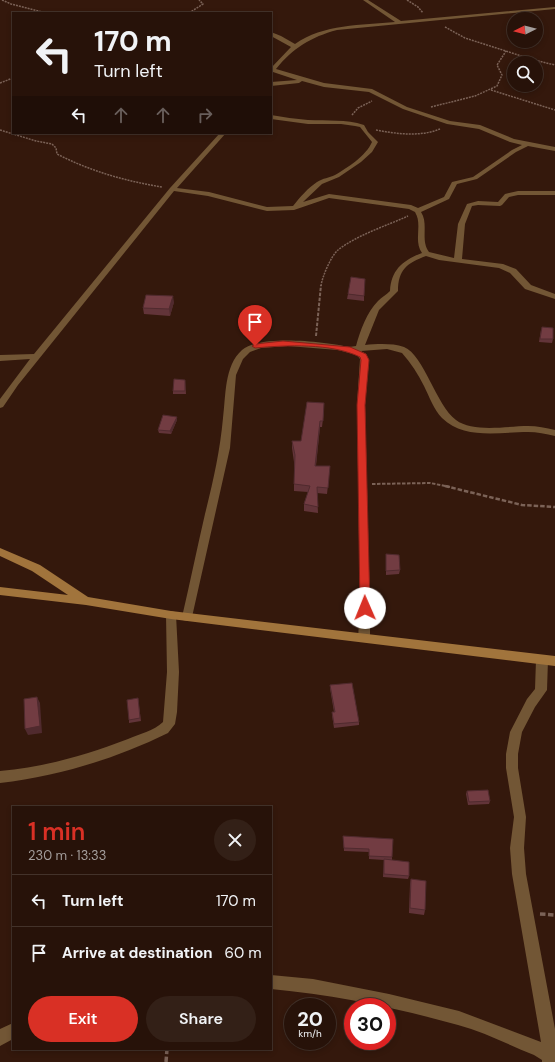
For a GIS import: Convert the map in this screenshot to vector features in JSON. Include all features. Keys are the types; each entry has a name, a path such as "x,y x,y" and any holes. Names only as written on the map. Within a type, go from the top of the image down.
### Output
{"main road":[{"path":"0,552 36,568 86,601"},
{"path":"0,591 86,601 171,615 548,661"}],"street":[{"path":"365,0 400,22"},
{"path":"555,8 427,21 400,22 337,30 318,34 294,46 272,70 305,80 342,88 370,90 405,108 449,123 480,127 507,140 555,149"},
{"path":"272,34 294,46"},
{"path":"272,84 305,80"},
{"path":"272,117 319,123 346,122 362,126 375,142 374,146 357,163 337,175 326,179 316,186 296,207"},
{"path":"0,404 15,383 172,189 222,134"},
{"path":"418,211 447,198 454,183 475,178 514,150 526,144"},
{"path":"172,189 209,194 267,209 296,207 329,196 411,207 418,211 423,225 421,247 426,254 439,258 505,268 516,274 528,286 555,297"},
{"path":"458,260 462,225 469,204 500,204 507,195 518,193 555,193"},
{"path":"360,348 362,339 374,313 381,302 394,291 398,269 406,262 426,254"},
{"path":"187,617 226,448 232,375 235,365 241,354 250,348 262,344 283,343 314,345 350,350 363,356 365,360 361,405 365,608 364,638"},
{"path":"350,350 360,348 402,348 426,380 445,416 461,427 476,429 543,430 555,434"},
{"path":"0,358 37,356"},
{"path":"0,777 20,775 77,764 164,729 168,724 173,672 171,615"},
{"path":"548,661 541,690 531,703 516,732 512,754 512,768 520,817 517,848 519,874 552,1059"},
{"path":"272,982 314,986 382,999 459,1018 539,1049 552,1059"},
{"path":"0,1038 12,1031"}],"path":[{"path":"2,0 6,4 28,7 43,12"},
{"path":"191,12 203,4 199,0"},
{"path":"407,0 421,10 427,21"},
{"path":"437,20 441,25 462,38 530,60 555,65"},
{"path":"420,112 438,105 479,95 496,87 502,75 498,69 498,64 506,51"},
{"path":"0,83 12,78"},
{"path":"491,90 555,110"},
{"path":"346,122 358,108 381,96"},
{"path":"362,126 396,133 420,133 436,131 449,123"},
{"path":"0,130 12,134"},
{"path":"13,134 52,144 56,148 57,154 66,160 125,181 172,189"},
{"path":"314,345 322,277 337,251 355,240 418,211"},
{"path":"363,484 430,483 522,505 536,507 555,506"},
{"path":"166,1062 167,1050"}],"building":[{"path":"351,277 365,279 364,296 348,294"},
{"path":"146,295 173,296 169,309 143,308"},
{"path":"542,327 553,328 553,339 540,339"},
{"path":"174,379 185,380 185,391 173,391"},
{"path":"307,402 324,403 323,421 320,421 315,466 330,466 328,488 317,487 318,507 304,504 310,486 294,484 295,455 292,441 301,441"},
{"path":"163,415 177,417 170,431 158,430"},
{"path":"386,554 399,555 400,570 386,571"},
{"path":"352,683 359,722 334,724 332,712 335,712 330,685"},
{"path":"37,697 40,726 25,729 24,699"},
{"path":"138,698 140,718 129,720 127,700"},
{"path":"488,790 490,801 469,802 467,791"},
{"path":"343,836 393,839 392,857 369,856 369,849 344,848"},
{"path":"384,859 409,862 409,876 384,874"},
{"path":"411,879 426,881 425,910 410,908"}],"route":[{"path":"255,346 270,343 314,345 350,350 359,353 365,360 361,405 365,608"}]}
